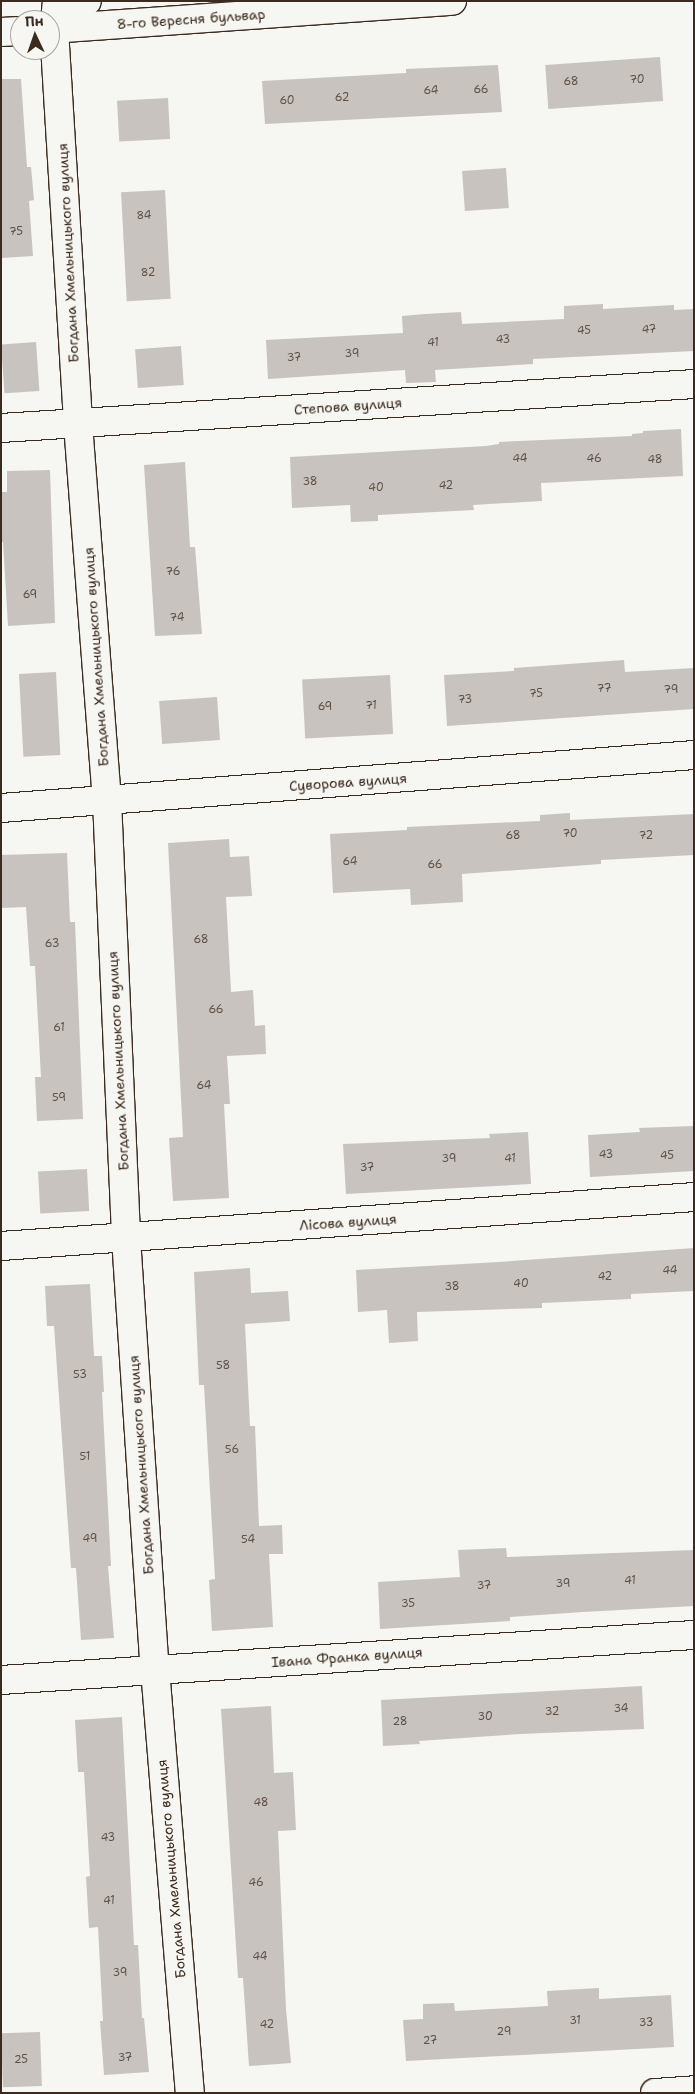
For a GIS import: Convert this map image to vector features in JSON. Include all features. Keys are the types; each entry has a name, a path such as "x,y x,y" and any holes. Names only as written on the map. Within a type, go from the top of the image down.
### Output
{"street":[{"path":"60,23 87,1"},
{"name":"8-го Вересня бульвар","path":"60,28 452,1"},
{"name":"Богдана Хмельницького вулиця","path":"54,60 78,424 107,800 126,1238 155,1669 190,2093"},
{"name":"Степова вулиця","path":"1,428 694,384"},
{"name":"Суворова вулиця","path":"1,808 694,755"},
{"name":"Лісова вулиця","path":"1,1246 694,1197"},
{"name":"Івана Франка вулиця","path":"1,1680 694,1635"},
{"path":"655,2093 694,2090"}],"building":[{"path":"660,57 663,101 548,109 545,65"},
{"path":"498,65 502,112 265,124 262,81 406,73 406,69"},
{"path":"1,79 21,79 27,167 31,167 34,200 29,201 33,256 1,258"},
{"path":"168,98 170,139 119,142 117,101"},
{"path":"506,168 509,208 465,211 462,171"},
{"path":"165,190 171,299 127,301 121,192"},
{"path":"603,304 603,309 674,305 674,310 694,309 694,351 533,359 533,364 435,370 436,382 406,383 405,370 268,379 266,340 403,333 402,316 425,314 461,312 462,324 564,319 564,306"},
{"path":"36,342 39,391 5,393 1,344"},
{"path":"181,346 184,385 138,388 135,349"},
{"path":"681,429 683,476 541,483 542,501 473,505 474,510 378,515 378,521 351,522 350,505 292,508 290,457 486,446 499,444 499,442 632,436 632,434 643,433 643,431"},
{"path":"185,462 190,547 195,547 202,634 155,636 144,465"},
{"path":"50,470 55,623 8,626 3,542 1,542 1,492 7,492 7,471"},
{"path":"624,660 625,672 694,668 694,709 447,726 444,675 514,671 514,668"},
{"path":"56,672 60,755 23,757 19,674"},
{"path":"390,675 393,734 305,739 302,680"},
{"path":"217,697 220,740 162,744 159,701"},
{"path":"570,813 570,820 694,814 694,855 601,860 601,864 462,874 463,902 411,905 410,889 333,893 330,834 407,830 407,827 540,821 540,815"},
{"path":"229,839 230,857 249,856 252,896 226,897 231,992 253,990 255,1026 265,1025 266,1054 227,1056 230,1104 224,1104 229,1198 173,1201 169,1138 183,1137 168,843"},
{"path":"67,853 70,922 75,922 83,1119 37,1121 35,1077 41,1077 35,966 30,966 26,907 1,908 1,855"},
{"path":"693,1126 694,1171 590,1177 588,1135 640,1132 639,1128"},
{"path":"528,1132 531,1184 346,1194 343,1144 490,1138 489,1134"},
{"path":"87,1169 89,1211 40,1214 38,1172"},
{"path":"694,1248 694,1291 631,1294 631,1299 542,1303 542,1308 417,1312 418,1341 389,1343 387,1310 358,1312 356,1270"},
{"path":"250,1268 251,1293 288,1291 290,1321 245,1324 250,1426 255,1426 259,1526 282,1525 283,1554 269,1554 273,1627 212,1631 209,1580 215,1579 204,1385 199,1385 194,1272"},
{"path":"90,1284 94,1356 102,1356 104,1392 102,1392 111,1566 108,1566 114,1638 81,1640 76,1568 71,1568 54,1326 47,1326 45,1286"},
{"path":"506,1548 507,1557 694,1550 694,1606 510,1617 510,1621 380,1629 378,1582 460,1577 458,1550"},
{"path":"642,1686 644,1729 520,1734 419,1741 420,1744 383,1746 381,1700"},
{"path":"271,1706 274,1773 293,1772 296,1830 278,1831 286,2009 291,2063 249,2066 243,1978 238,1978 221,1709"},
{"path":"122,1717 134,1945 138,1945 142,2018 144,2018 149,2072 104,2075 100,2021 103,2021 98,1927 89,1928 86,1877 90,1876 84,1772 78,1772 75,1720"},
{"path":"599,1988 599,1999 671,1995 674,2047 406,2061 403,2020 423,2019 423,2004 454,2003 455,2011 548,2006 547,1991"},
{"path":"40,2032 42,2086 3,2087 1,2033"}]}
